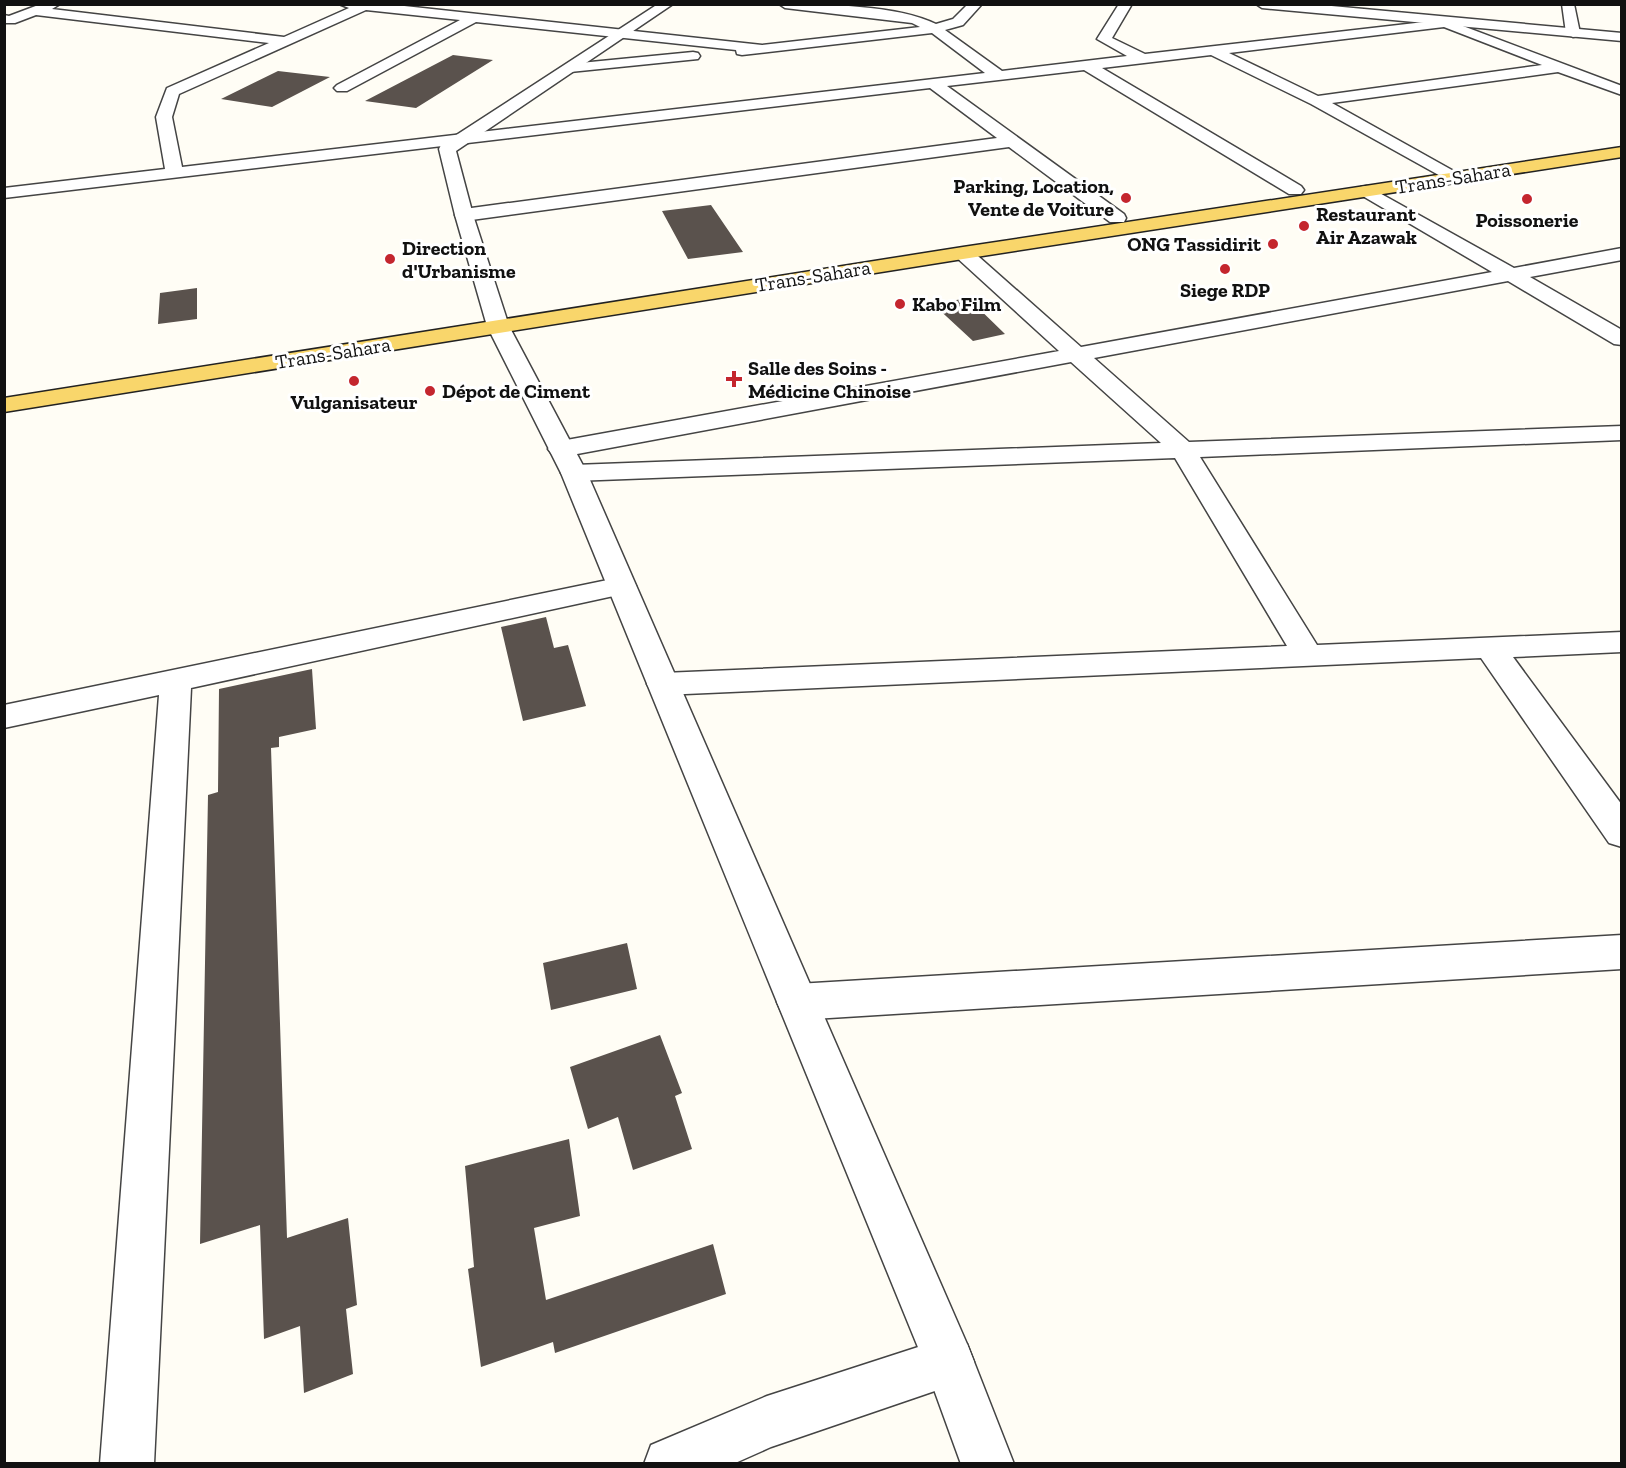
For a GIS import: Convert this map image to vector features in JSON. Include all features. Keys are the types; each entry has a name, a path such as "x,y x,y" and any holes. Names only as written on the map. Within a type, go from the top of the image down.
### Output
{"main road":[{"name":"Trans-Sahara","path":"4,389 963,253 1366,191 1445,173 1622,140"},
{"name":"Trans-Sahara","path":"4,405 496,320 1295,190 1622,152"}],"street":[{"path":"6,23 54,4"},
{"path":"345,4 764,49"},
{"path":"342,88 500,4"},
{"path":"667,4 447,149 464,215 496,320 568,461 622,586 949,1362 988,1464"},
{"path":"785,4 915,18 935,29 999,76"},
{"path":"570,68 935,29 958,22 976,4"},
{"path":"1126,4 1104,39 1143,59"},
{"path":"1262,4 1622,37"},
{"path":"1568,4 1573,33"},
{"path":"174,173 164,117 172,91 366,6"},
{"path":"35,11 286,41"},
{"path":"4,194 1443,22 1622,90"},
{"path":"1214,51 1316,102 1445,173"},
{"path":"1088,66 1295,190"},
{"path":"1316,102 1561,67"},
{"path":"934,84 1118,218"},
{"path":"464,215 1013,141"},
{"path":"1366,191 1622,339"},
{"path":"963,253 1183,450 1308,656"},
{"path":"568,461 1077,354 1622,254"},
{"path":"568,461 1183,450 1622,433"},
{"path":"4,717 622,586"},
{"path":"663,684 1622,642"},
{"path":"1490,648 1622,833"},
{"path":"127,1464 176,680"},
{"path":"797,1002 1622,952"},
{"path":"670,1464 767,1422 949,1362"}],"building":[{"path":"453,55 493,60 416,108 365,101"},
{"path":"278,71 330,77 272,107 221,99"},
{"path":"711,205 743,252 688,259 662,211"},
{"path":"197,288 197,319 158,324 160,293"},
{"path":"968,298 1005,334 973,341 933,304"},
{"path":"546,617 554,648 568,645 586,706 523,721 501,627"},
{"path":"312,669 316,729 279,737 279,747 271,748 287,1238 348,1218 357,1305 346,1309 353,1374 304,1393 300,1326 264,1339 260,1225 200,1244 208,795 218,792 219,689"},
{"path":"627,943 637,989 551,1010 543,963"},
{"path":"660,1035 682,1093 675,1096 692,1149 633,1170 618,1117 588,1129 570,1067"},
{"path":"569,1139 580,1216 534,1228 546,1300 713,1244 726,1294 555,1353 553,1342 481,1367 468,1269 474,1267 465,1166"}],"place":[{"name":"Parking, Location, Vente de Voiture","path":"1126,198"},
{"name":"Poissonerie","path":"1527,199"},
{"name":"Restaurant Air Azawak","path":"1304,226"},
{"name":"ONG Tassidirit","path":"1273,244"},
{"name":"Direction d'Urbanisme","path":"390,259"},
{"name":"Siege RDP","path":"1225,269"},
{"name":"Kabo Film","path":"900,304"},
{"name":"Salle des Soins - Médicine Chinoise","path":"734,379"},
{"name":"Vulganisateur","path":"354,381"},
{"name":"Dépot de Ciment","path":"430,391"}]}
